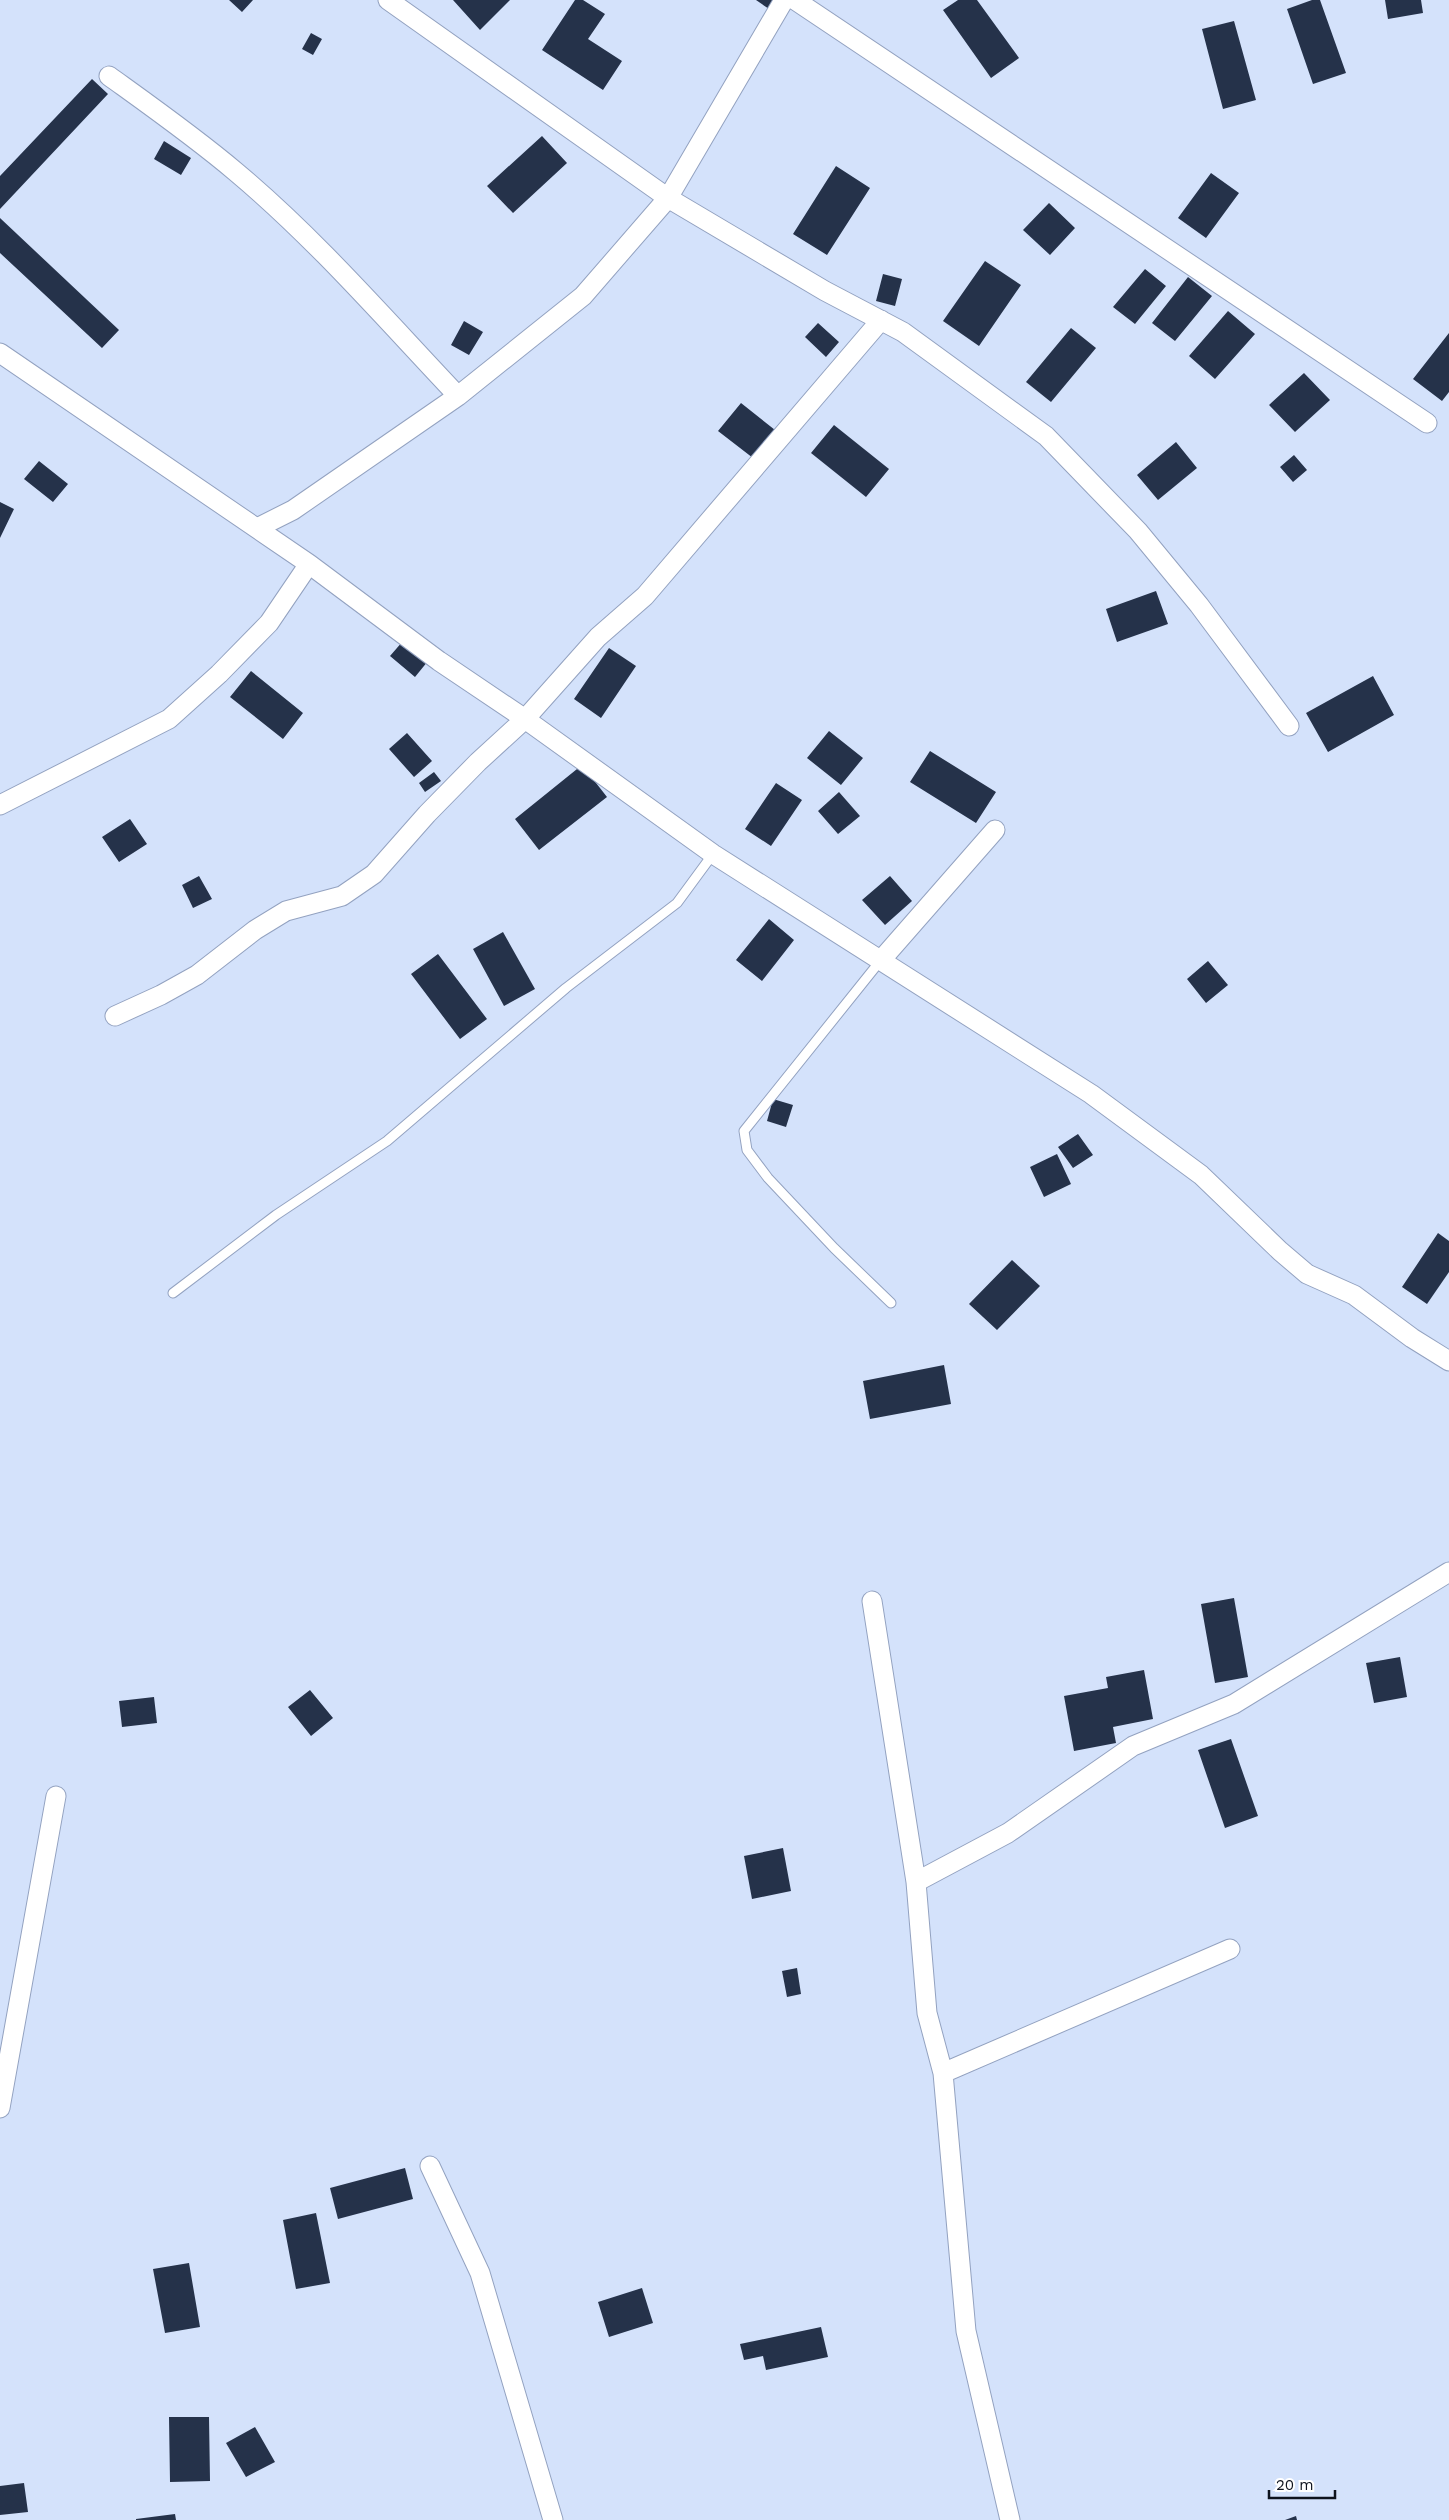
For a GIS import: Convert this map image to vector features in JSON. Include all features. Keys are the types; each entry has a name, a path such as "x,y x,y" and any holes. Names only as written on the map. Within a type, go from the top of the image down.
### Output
{"street":[{"path":"388,0 668,198 825,291 903,332 1046,436 1138,531 1199,605 1289,726"},
{"path":"257,528 293,510 458,396 583,296 668,198 784,0"},
{"path":"796,0 1427,423"},
{"path":"109,76 181,128 238,173 311,243 458,396"},
{"path":"115,1016 161,995 197,975 254,930 286,911 342,896 374,874 433,808 525,719 598,638 645,596 881,320"},
{"path":"0,353 309,564 439,660 525,719 713,854 882,959 1091,1094 1202,1175 1280,1251 1308,1274 1354,1294 1412,1338 1449,1361"},
{"path":"0,805 169,719 219,674 269,623 309,564"},
{"path":"882,959 995,830"},
{"path":"916,1882 1008,1833 1132,1746 1234,1704 1449,1572"},
{"path":"872,1602 916,1882 927,2012 943,2073 966,2331 1010,2520"},
{"path":"0,2108 56,1796"},
{"path":"943,2073 1230,1948"},
{"path":"430,2166 480,2273 553,2520"}],"lane":[{"path":"174,1293 276,1214 387,1140 566,988 677,902 713,854"},
{"path":"882,959 744,1131 747,1150 768,1178 834,1248 891,1303"}],"building":[{"path":"229,0 253,0 242,12"},
{"path":"453,0 510,0 480,30"},
{"path":"575,0 583,0 605,14 588,39 622,61 603,90 542,50"},
{"path":"756,0 779,0 772,11"},
{"path":"958,0 977,0 1019,58 991,78 943,10"},
{"path":"1312,0 1320,0 1346,73 1313,84 1287,9"},
{"path":"1385,0 1421,0 1423,13 1388,19"},
{"path":"1234,21 1256,100 1223,109 1202,29"},
{"path":"311,33 322,39 313,55 302,49"},
{"path":"92,79 108,94 0,209 0,176"},
{"path":"542,136 567,163 513,213 487,186"},
{"path":"164,141 191,158 181,175 154,159"},
{"path":"836,166 870,188 827,255 793,234"},
{"path":"1211,173 1239,193 1206,238 1178,218"},
{"path":"1049,203 1075,228 1050,255 1023,230"},
{"path":"0,218 119,330 102,348 0,253"},
{"path":"985,261 1021,285 979,346 943,321"},
{"path":"1145,269 1166,286 1135,324 1113,307"},
{"path":"883,274 902,279 895,306 876,301"},
{"path":"1188,277 1212,296 1175,341 1152,323"},
{"path":"1228,311 1255,334 1215,379 1189,356"},
{"path":"464,321 483,332 469,355 451,345"},
{"path":"818,323 839,342 826,357 805,337"},
{"path":"1071,328 1096,348 1051,402 1026,382"},
{"path":"1449,333 1449,392 1442,401 1413,379"},
{"path":"1304,373 1330,400 1295,432 1269,405"},
{"path":"741,403 775,430 753,458 718,431"},
{"path":"834,425 889,469 866,497 811,453"},
{"path":"1176,442 1197,468 1158,500 1137,475"},
{"path":"1294,455 1307,470 1293,482 1280,467"},
{"path":"39,461 68,484 53,502 24,479"},
{"path":"0,502 14,509 0,538"},
{"path":"1156,591 1168,624 1117,642 1106,609"},
{"path":"403,641 428,661 415,677 390,656"},
{"path":"609,648 636,666 601,718 574,699"},
{"path":"251,671 303,713 283,739 230,697"},
{"path":"1373,676 1394,715 1328,752 1306,713"},
{"path":"829,731 863,758 841,785 807,758"},
{"path":"407,733 432,761 414,777 389,749"},
{"path":"930,751 996,792 976,823 910,782"},
{"path":"582,765 607,797 539,850 515,819"},
{"path":"434,772 441,781 425,792 419,783"},
{"path":"776,783 802,800 771,846 745,829"},
{"path":"839,792 860,816 838,834 818,811"},
{"path":"130,819 147,844 119,862 102,837"},
{"path":"199,876 212,899 193,908 182,885"},
{"path":"890,876 912,901 885,925 862,900"},
{"path":"769,919 794,940 762,981 736,960"},
{"path":"503,932 535,989 504,1006 473,949"},
{"path":"438,954 487,1019 460,1039 411,974"},
{"path":"1208,961 1228,985 1206,1003 1187,979"},
{"path":"773,1099 793,1105 786,1127 767,1121"},
{"path":"1078,1134 1093,1155 1073,1168 1058,1147"},
{"path":"1057,1154 1071,1184 1044,1197 1030,1167"},
{"path":"1438,1233 1449,1241 1449,1272 1427,1304 1402,1287"},
{"path":"1012,1260 1040,1286 997,1330 969,1304"},
{"path":"944,1365 951,1404 870,1419 863,1381"},
{"path":"1234,1598 1248,1677 1215,1683 1201,1604"},
{"path":"1400,1657 1407,1697 1374,1703 1366,1663"},
{"path":"1144,1670 1153,1719 1113,1727 1116,1743 1074,1751 1064,1696 1108,1688 1106,1677"},
{"path":"310,1690 333,1718 311,1736 288,1707"},
{"path":"154,1697 157,1723 122,1727 119,1701"},
{"path":"1231,1739 1258,1816 1225,1828 1198,1750"},
{"path":"783,1848 791,1891 752,1899 744,1856"},
{"path":"797,1968 801,1994 787,1997 782,1971"},
{"path":"405,2168 413,2199 338,2219 330,2188"},
{"path":"316,2213 330,2283 296,2289 283,2220"},
{"path":"189,2263 200,2327 165,2333 153,2269"},
{"path":"642,2288 653,2323 609,2337 598,2302"},
{"path":"821,2327 828,2357 766,2370 763,2356 744,2360 740,2344"},
{"path":"169,2417 209,2417 210,2481 170,2482"},
{"path":"255,2427 275,2462 246,2477 226,2443"},
{"path":"24,2483 28,2512 0,2515 0,2486"},
{"path":"175,2514 176,2520 136,2520 136,2519"},
{"path":"1296,2516 1297,2520 1285,2520"}]}
